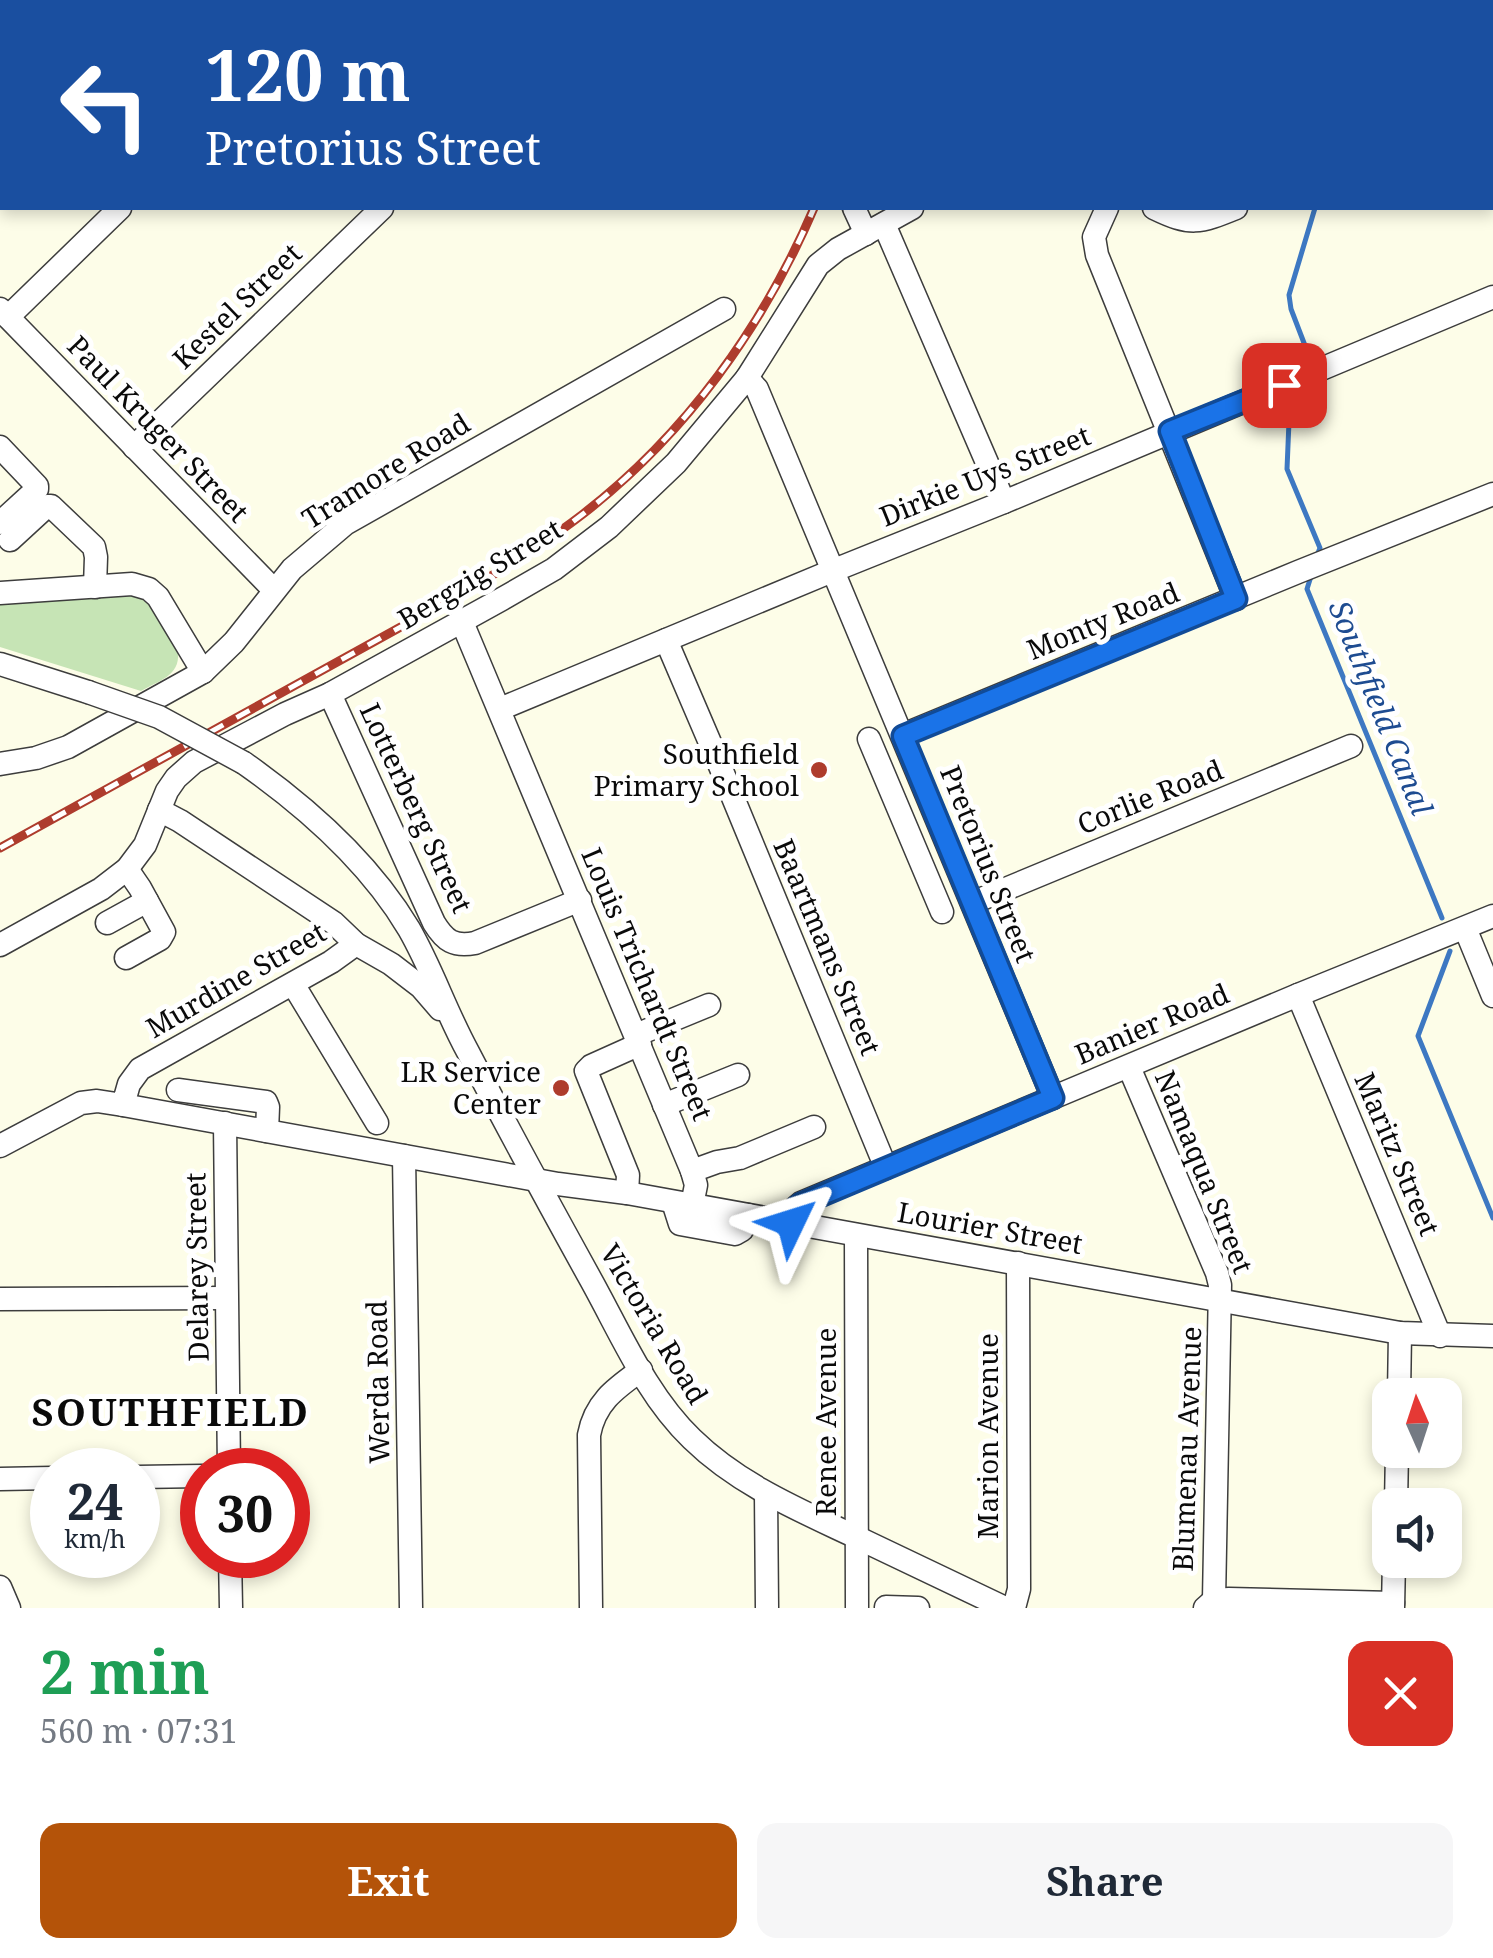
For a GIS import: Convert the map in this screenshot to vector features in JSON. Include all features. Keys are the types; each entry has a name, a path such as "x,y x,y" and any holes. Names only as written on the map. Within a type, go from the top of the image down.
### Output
{"street":[{"path":"4,313 118,210"},
{"name":"Kestel Street","path":"134,447 380,210"},
{"path":"856,210 875,229 1004,502"},
{"name":"Bergzig Street","path":"127,869 145,846 176,778 194,762 462,622 554,569 608,527 676,463 748,378 818,265 838,249 908,210"},
{"path":"1106,210 1094,237 1097,256 1236,599"},
{"path":"1159,210 1194,222 1230,210"},
{"name":"Dirkie Uys Street","path":"500,709 1493,297"},
{"name":"Tramore Road","path":"0,764 68,747 203,672 234,642 274,590 312,550 345,524 724,309"},
{"name":"Paul Kruger Street","path":"4,313 274,590"},
{"name":"Pretorius Street","path":"748,378 757,389 1053,1098"},
{"path":"0,447 37,486 5,531"},
{"name":"Monty Road","path":"903,736 1493,494"},
{"path":"5,531 52,506 94,548 94,587"},
{"path":"2,586 143,586 154,592 203,672"},
{"name":"Louis Trichardt Street","path":"462,622 692,1172 696,1185 682,1204"},
{"name":"Baartmans Street","path":"666,640 886,1168"},
{"name":"Victoria Road","path":"0,664 159,717 244,763 311,815 364,869 406,926 534,1178 641,1370 662,1405 688,1435 713,1460 766,1494 1005,1608"},
{"name":"Lotterberg Street","path":"330,694 434,923 445,938 462,945 485,940 580,900"},
{"path":"869,739 942,912"},
{"name":"Corlie Road","path":"972,903 1351,746"},
{"name":"Victoria Road","path":"159,810 180,820 334,923 356,944 392,964 422,987 455,1028"},
{"path":"0,946 101,889 127,869 164,935 126,958"},
{"path":"932,888 961,876"},
{"path":"106,922 147,900"},
{"name":"Banier Road","path":"791,1223 801,1204 1493,916"},
{"path":"1454,933 1493,996"},
{"name":"Murdine Street","path":"123,1105 129,1084 140,1069 293,984 356,944"},
{"path":"293,984 376,1124"},
{"name":"Maritz Street","path":"1298,995 1440,1336"},
{"path":"627,1193 628,1175 586,1071 638,1040 709,1006"},
{"name":"Namaqua Street","path":"1129,1067 1217,1273 1221,1300"},
{"path":"664,1105 738,1075"},
{"path":"178,1090 266,1102 267,1131"},
{"path":"0,1146 81,1103 97,1101 682,1204"},
{"name":"Delarey Street","path":"225,1124 229,1448"},
{"path":"692,1172 740,1158 814,1127"},
{"name":"Werda Road","path":"404,1156 410,1608"},
{"name":"Lourier Street","path":"682,1204 677,1220 684,1226 735,1234 742,1230 748,1216 1400,1334 1493,1336"},
{"name":"Renee Avenue","path":"856,1235 857,1608"},
{"name":"Marion Avenue","path":"1014,1608 1019,1589 1018,1263"},
{"path":"0,1299 226,1298"},
{"name":"Blumenau Avenue","path":"1209,1604 1221,1300"},
{"path":"1399,1378 1400,1334"},
{"path":"591,1608 589,1434 605,1397 641,1370"},
{"path":"0,1479 30,1478"},
{"path":"766,1494 767,1608"},
{"path":"230,1578 230,1608"},
{"path":"1209,1604 1393,1606 1394,1578"},
{"path":"947,1608 956,1585"},
{"path":"0,1587 10,1608"},
{"path":"886,1608 918,1608"}],"green space":[{"path":"144,594 178,653 178,661 161,681 141,691 0,647 0,601"}],"waterway":[{"name":"Southfield Canal","path":"1309,356 1289,295 1314,210"},
{"name":"Southfield Canal","path":"1290,398 1287,469 1320,548 1316,558"},
{"name":"Southfield Canal","path":"1312,573 1307,589 1442,918"},
{"name":"Southfield Canal","path":"1450,951 1418,1036 1493,1218"}],"railway":[{"path":"0,848 475,586 583,514 655,449 718,376 771,295 813,210"}],"place":[{"name":"Southfield Primary School","path":"819,770"},
{"name":"LR Service Center","path":"561,1088"}],"district":[{"name":"SOUTHFIELD","path":"171,1413"}],"route":[{"path":"791,1223 801,1204 1053,1098 903,736 1236,599 1170,431 1284,385"}]}
